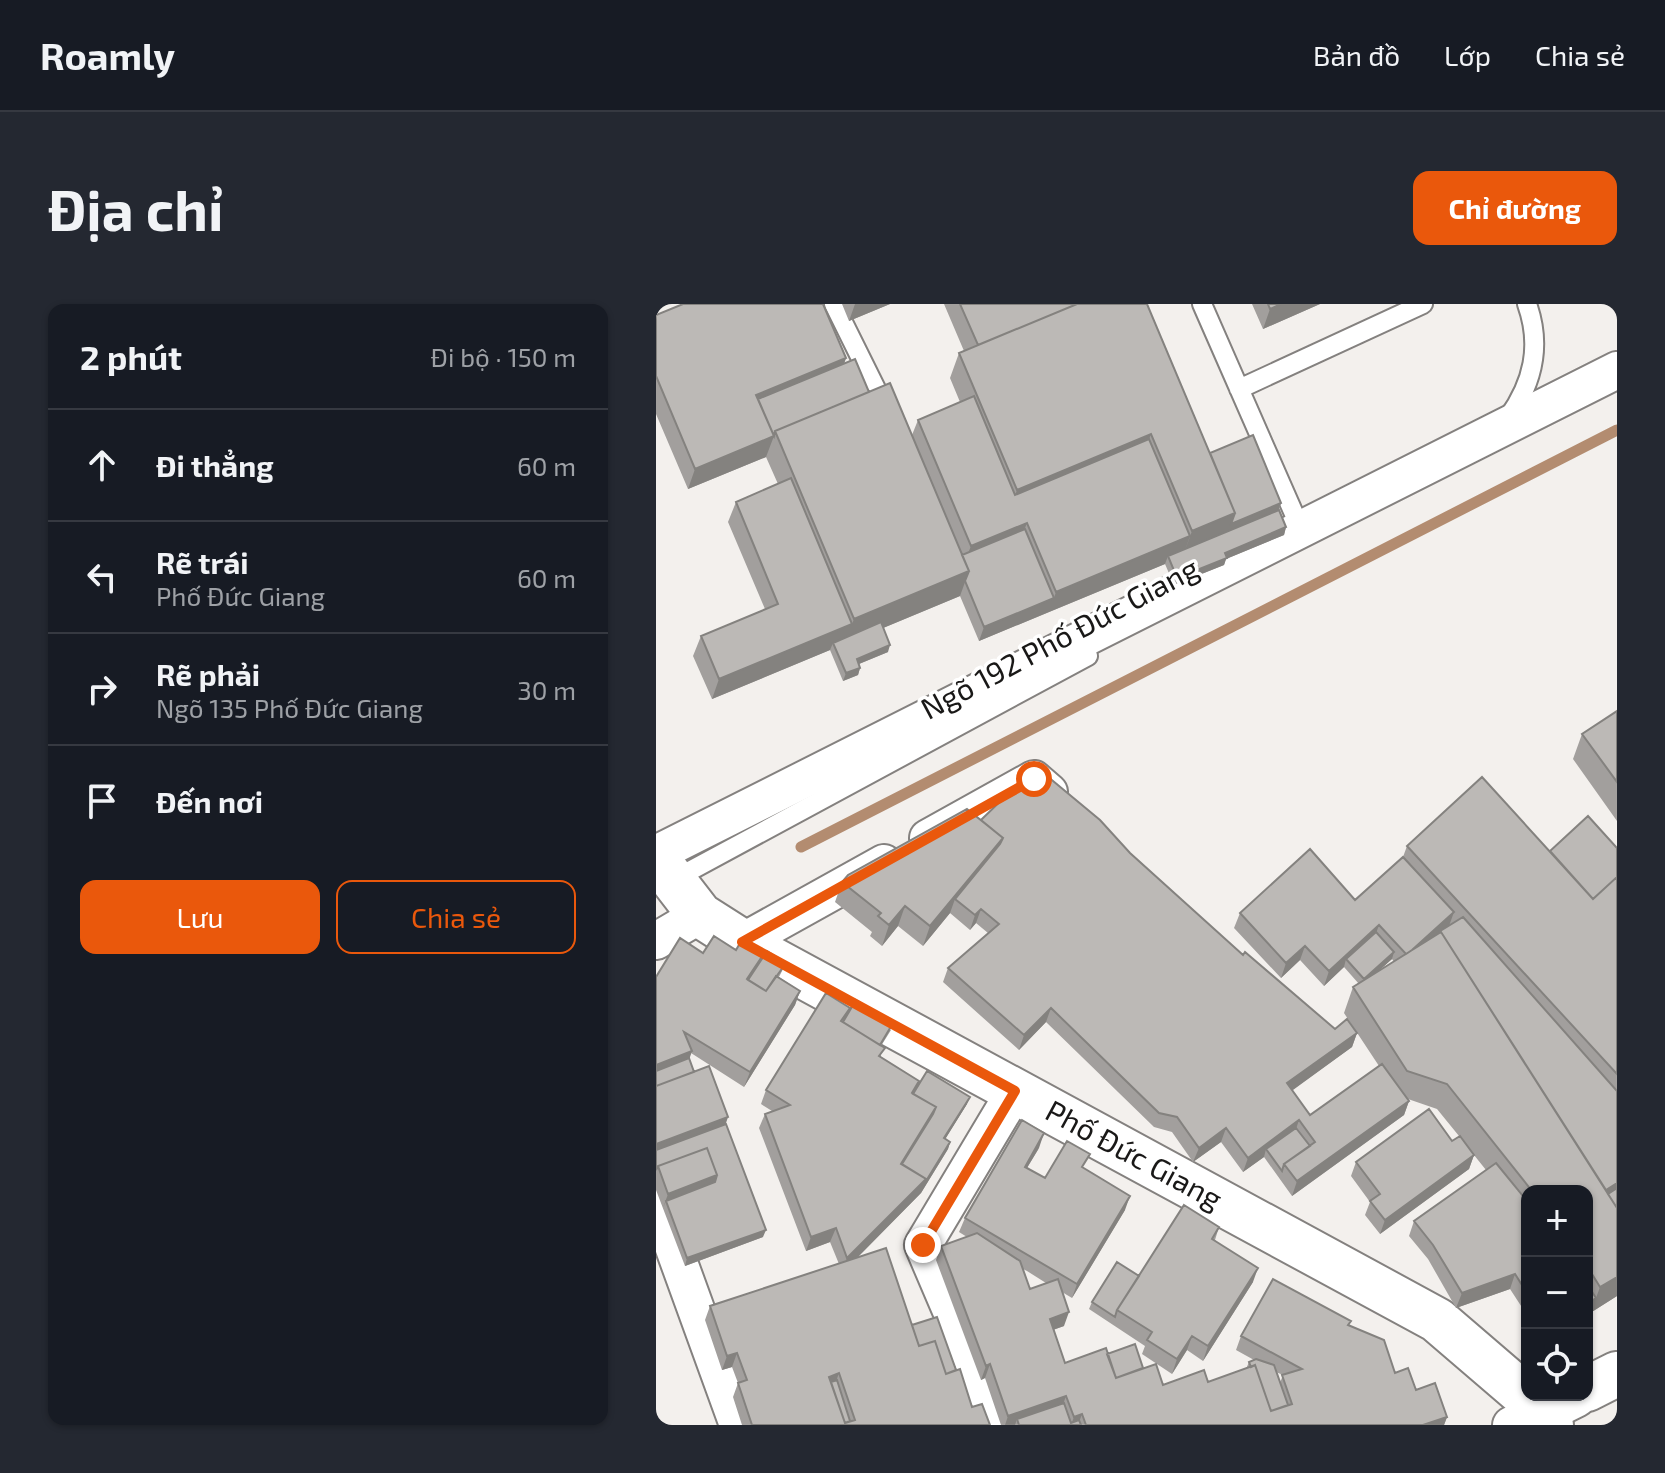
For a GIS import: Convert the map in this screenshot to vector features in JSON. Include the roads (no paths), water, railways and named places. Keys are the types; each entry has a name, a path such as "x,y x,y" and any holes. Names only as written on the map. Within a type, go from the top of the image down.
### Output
{"street":[{"path":"662,864 1488,441 1617,370"},
{"path":"742,942 1034,779 1069,810"},
{"name":"Phố Đức Giang","path":"662,864 700,915 742,942 1437,1320 1546,1414"},
{"path":"656,941 700,915"},
{"path":"1000,1425 923,1245 1015,1091"},
{"path":"656,1199 738,1425"},
{"path":"1593,1386 1617,1374"}],"lane":[{"path":"834,304 893,424"},
{"path":"1202,304 1303,534"},
{"path":"1239,389 1423,304"},
{"path":"1488,441 1524,396 1534,356 1532,318 1527,304"}],"waterway":[{"path":"801,847 1617,430"}]}
